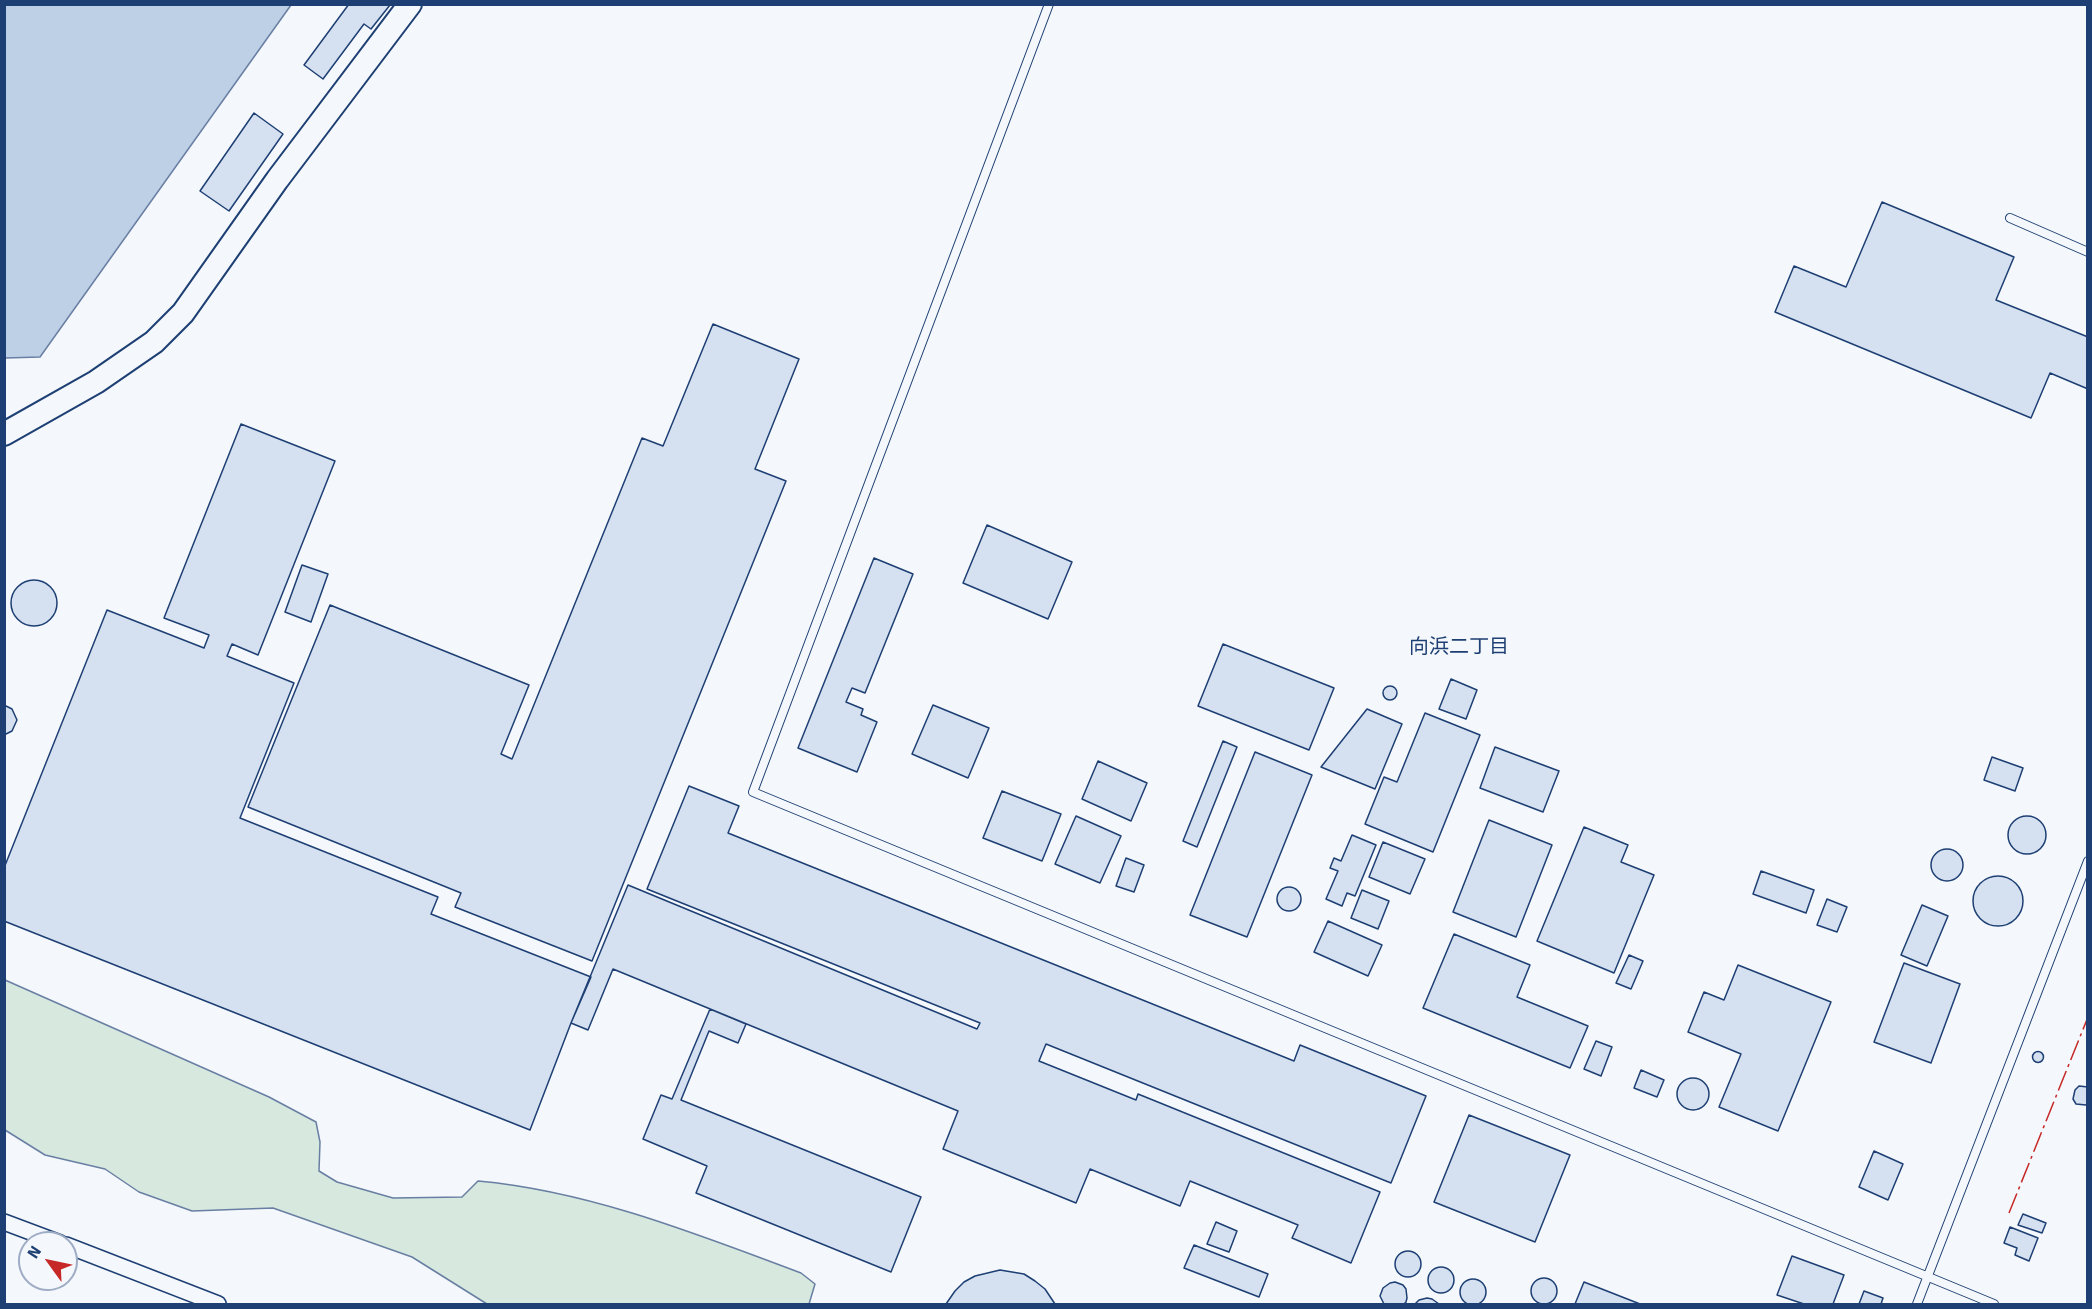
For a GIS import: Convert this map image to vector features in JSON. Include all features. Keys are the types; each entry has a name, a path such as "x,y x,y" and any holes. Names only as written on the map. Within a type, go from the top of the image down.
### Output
{"street":[{"path":"4,434 96,382 154,342 183,313 277,180 410,4"},
{"path":"4,1221 29,1231"},
{"path":"78,1250 218,1305"}],"lane":[{"path":"1049,4 753,792 1994,1305"},
{"path":"2010,218 2088,252"},
{"path":"1917,1305 2088,861"}],"shaded area":[{"path":"5,980 269,1097 316,1122 320,1142 319,1171 337,1182 393,1198 462,1197 478,1181 519,1186 602,1204 682,1229 801,1273 815,1284 809,1304 487,1304 412,1257 273,1208 192,1211 139,1192 105,1169 45,1155 5,1130"}],"water":[{"path":"4,5 291,5 40,357 5,358"}],"building":[{"path":"349,4 390,5 371,29 364,24 323,79 304,65"},
{"path":"254,113 283,134 229,211 200,191"},
{"path":"1882,202 2014,257 1996,300 2088,337 2088,389 2050,373 2031,418 1775,312 1794,266 1846,287"},
{"path":"713,324 799,359 755,469 786,481 592,961 455,907 461,893 248,807 330,605 529,685 501,754 512,759 642,438 663,446"},
{"path":"241,424 335,461 258,655 232,644 227,656 294,683 240,818 438,897 431,914 591,977 530,1130 4,921 4,868 107,610 204,648 209,635 164,618"},
{"path":"987,525 1072,562 1048,619 963,583"},
{"path":"874,558 913,574 865,693 852,688 846,702 863,709 861,715 877,722 857,772 798,748"},
{"path":"302,565 328,574 311,622 285,612"},
{"path":"34,580 50,587 57,603 50,619 34,626 18,619 11,603 18,587"},
{"path":"1223,644 1334,688 1309,750 1198,706"},
{"path":"1451,679 1477,690 1466,719 1439,709"},
{"path":"1390,686 1395,688 1397,693 1395,698 1390,700 1385,698 1383,693 1385,688"},
{"path":"4,705 12,709 17,720 12,731 4,735"},
{"path":"933,705 989,728 968,778 912,754"},
{"path":"1367,709 1402,724 1375,789 1321,767"},
{"path":"1425,713 1480,735 1433,852 1365,824 1384,777 1397,782"},
{"path":"1223,741 1237,747 1197,847 1183,841"},
{"path":"1495,747 1559,771 1543,812 1480,788"},
{"path":"1255,752 1312,775 1247,937 1190,915"},
{"path":"1992,757 2023,768 2015,791 1984,780"},
{"path":"1098,761 1147,783 1131,821 1082,799"},
{"path":"689,786 739,806 728,833 1294,1061 1300,1045 1426,1096 1391,1183 1046,1044 1039,1061 1136,1100 1138,1094 1380,1192 1351,1263 1292,1238 1298,1225 1190,1181 1180,1206 1090,1169 1076,1203 943,1149 958,1111 613,969 588,1030 571,1023 628,885 977,1029 980,1023 647,889"},
{"path":"1002,791 1061,814 1042,861 983,838"},
{"path":"1076,816 1121,836 1100,883 1055,864"},
{"path":"2027,816 2041,821 2046,835 2041,849 2027,854 2013,849 2008,835 2013,821"},
{"path":"1489,820 1552,845 1516,937 1453,912"},
{"path":"1584,827 1628,845 1621,862 1654,875 1614,973 1537,941"},
{"path":"1352,835 1376,845 1355,896 1347,893 1342,906 1326,899 1338,871 1330,868 1334,858 1341,861"},
{"path":"1383,842 1425,859 1410,894 1369,877"},
{"path":"1947,849 1959,853 1963,865 1959,877 1947,881 1935,877 1931,865 1935,853"},
{"path":"1126,858 1144,865 1134,892 1116,886"},
{"path":"1761,871 1814,890 1806,913 1753,894"},
{"path":"1993,876 2003,876 2016,883 2023,896 2023,906 2016,919 2003,926 1993,926 1984,922 1977,915 1973,906 1973,896 1977,887 1984,880"},
{"path":"1289,887 1298,890 1301,899 1298,908 1289,911 1280,908 1277,899 1280,890"},
{"path":"1362,890 1389,901 1378,929 1351,918"},
{"path":"1827,899 1847,907 1837,932 1817,925"},
{"path":"1922,905 1948,916 1927,966 1901,955"},
{"path":"1328,921 1382,945 1368,976 1314,952"},
{"path":"1454,934 1530,965 1517,997 1588,1026 1570,1068 1423,1008"},
{"path":"1629,955 1643,961 1631,989 1616,983"},
{"path":"1904,963 1960,984 1931,1063 1874,1042"},
{"path":"1738,965 1831,1002 1778,1131 1719,1107 1741,1054 1688,1032 1704,992 1724,1000"},
{"path":"710,1009 746,1024 738,1043 709,1031 681,1100 921,1197 891,1272 696,1193 707,1166 643,1139 661,1095 672,1099"},
{"path":"1596,1041 1612,1047 1601,1076 1584,1069"},
{"path":"2038,1052 2042,1053 2042,1061 2038,1062 2034,1061 2033,1057 2034,1053"},
{"path":"1641,1070 1664,1080 1657,1097 1634,1088"},
{"path":"1693,1078 1704,1083 1709,1094 1704,1105 1693,1110 1682,1105 1677,1094 1682,1083"},
{"path":"2079,1086 2088,1087 2088,1104 2086,1105 2076,1104 2073,1099 2075,1090"},
{"path":"1469,1115 1570,1155 1535,1242 1434,1202"},
{"path":"1874,1151 1903,1164 1888,1200 1859,1187"},
{"path":"2023,1214 2046,1223 2042,1233 2018,1225"},
{"path":"1216,1222 1237,1231 1229,1252 1207,1244"},
{"path":"2010,1227 2038,1238 2029,1261 2015,1255 2017,1248 2004,1243"},
{"path":"1194,1245 1268,1274 1259,1297 1184,1268"},
{"path":"1408,1251 1418,1254 1421,1264 1418,1274 1408,1277 1398,1274 1395,1264 1398,1254"},
{"path":"1792,1256 1844,1275 1833,1304 1804,1304 1777,1295"},
{"path":"1441,1267 1451,1270 1454,1280 1451,1290 1441,1293 1431,1290 1428,1280 1431,1270"},
{"path":"1000,1270 1024,1274 1045,1289 1055,1304 946,1304 964,1282 975,1276"},
{"path":"1544,1278 1554,1281 1557,1291 1554,1301 1544,1304 1534,1301 1531,1291 1534,1281"},
{"path":"1473,1279 1482,1283 1486,1292 1482,1301 1473,1305 1464,1301 1460,1292 1464,1283"},
{"path":"1395,1282 1406,1289 1406,1302 1404,1304 1384,1304 1380,1296 1383,1288"},
{"path":"1584,1282 1640,1304 1575,1304"},
{"path":"1864,1291 1883,1298 1881,1304 1859,1304"},
{"path":"1427,1298 1439,1304 1415,1304 1419,1300"}],"power":[{"path":"2009,1213 2088,1017"}],"district":[{"name":"向浜二丁目","path":"1459,648"}]}
